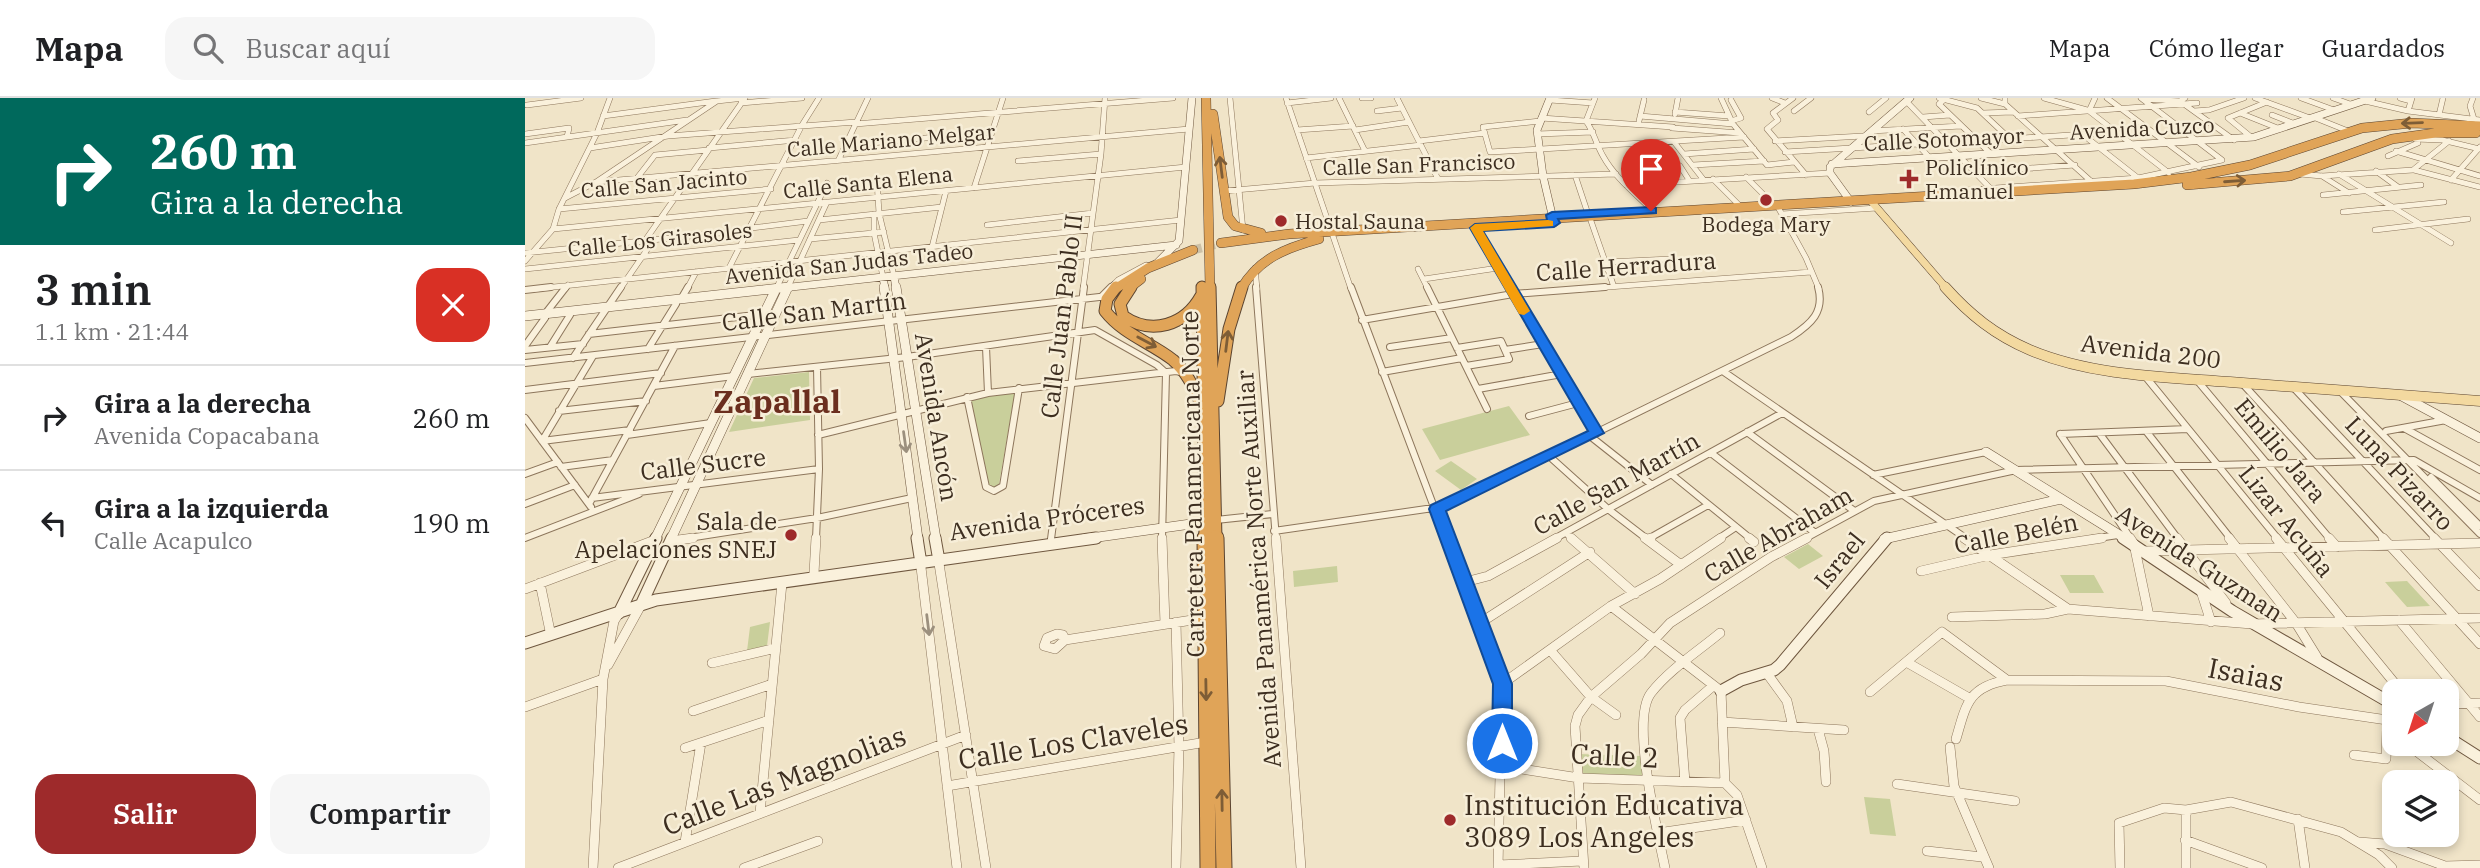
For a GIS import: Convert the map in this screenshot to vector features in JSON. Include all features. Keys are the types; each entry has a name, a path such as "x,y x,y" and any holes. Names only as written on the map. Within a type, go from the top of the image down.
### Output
{"highway":[{"name":"Carretera Panamericana Norte","path":"1200,98 1202,293 1208,408"},
{"name":"Carretera Panamericana Norte","path":"1207,98 1208,520 1205,618 1209,868"},
{"path":"1207,98 1212,109 1228,218 1243,230 1333,235 1475,228 1553,219"},
{"path":"1289,234 1221,246 1589,216 1850,200 1872,202 2141,180 2251,165 2348,131 2412,123 2478,121"},
{"path":"1589,216 1778,209 2193,184 2300,174 2392,139 2435,133 2480,133"},
{"path":"1202,293 1187,317 1165,325 1132,323 1123,316 1120,308 1123,295 1131,285 1193,253 1159,261 1105,296 1106,311 1114,324 1161,350 1171,370 1186,374 1208,408 1221,391 1230,317 1242,282 1255,268 1287,248 1333,235"},
{"name":"Carretera Panamericana Norte","path":"1208,520 1224,868"}],"main road":[{"name":"Avenida 200","path":"1872,202 1965,310 1987,328 2046,356 2090,368 2144,375 2327,389 2411,399 2480,401"},
{"name":"Avenida 200","path":"2344,392 2400,394 2424,403 2480,408"}],"street":[{"path":"526,107 531,98"},
{"path":"526,107 581,98"},
{"path":"525,261 552,229 559,209 597,133 610,98"},
{"path":"603,116 717,99 802,98"},
{"path":"729,268 784,165 802,125 819,98"},
{"path":"838,161 868,98"},
{"path":"974,188 1003,98"},
{"path":"590,148 668,136 999,112 1105,101 1173,98"},
{"path":"1159,261 1173,248 1181,220 1192,98"},
{"path":"1230,98 1243,230"},
{"path":"1331,98 1287,100 1362,320 1437,509 1502,684 1498,866 1583,864 1576,726 1579,715 1591,697"},
{"path":"1339,98 1365,151"},
{"path":"1362,98 1371,98"},
{"path":"1397,98 1438,179"},
{"path":"1678,98 1672,128 1676,142 1703,179"},
{"path":"1721,98 1731,120 1767,165 1794,162"},
{"path":"1774,98 1785,103"},
{"path":"1793,98 1773,113 1778,120 1767,129 1806,174"},
{"path":"1794,111 1811,98"},
{"path":"1869,112 1887,98"},
{"path":"1981,98 2005,101 2094,184"},
{"path":"2044,98 2089,111 2169,173"},
{"path":"2089,111 2095,98"},
{"path":"2107,98 2200,167"},
{"path":"2140,98 2185,101 2217,107"},
{"path":"2082,134 2141,180 2222,160 2140,98"},
{"path":"2193,111 2244,98"},
{"path":"2255,98 2348,131"},
{"path":"2301,98 2334,110"},
{"path":"2333,98 2361,100 2408,111 2478,121"},
{"path":"2400,98 2411,99 2408,111"},
{"path":"2439,115 2442,98"},
{"path":"2473,98 2470,106 2478,121"},
{"path":"565,198 596,182 668,136 717,99"},
{"path":"1553,219 1537,134 1550,99 1594,101 1587,121 1599,146 1616,174 1653,212"},
{"path":"1990,153 1950,116 1940,104 1943,99 1977,108 2010,139"},
{"path":"2054,99 2051,105 2060,113"},
{"path":"644,242 744,100"},
{"path":"1637,125 1644,100"},
{"path":"1640,116 1674,120 1741,118 1731,100"},
{"path":"1713,179 1741,206 1778,209 1850,200 1830,173 1832,164 1908,100 1993,190"},
{"name":"Avenida Cuzco","path":"2233,140 2280,129 2361,100"},
{"name":"Calle Juan Pablo II","path":"1051,539 1101,154 1105,101"},
{"path":"1983,113 2060,113 2154,107 2185,101"},
{"path":"2185,101 2193,111 2233,140"},
{"path":"2251,137 2228,118 2267,102"},
{"path":"2470,106 2480,107"},
{"path":"1377,111 1402,108"},
{"path":"1675,112 1731,120"},
{"path":"2239,113 2280,129"},
{"path":"2272,115 2295,124"},
{"path":"1923,117 1950,116"},
{"path":"525,143 690,120"},
{"path":"1306,158 1420,143 1540,120 1587,121 1742,135"},
{"path":"1297,130 1409,122"},
{"path":"1775,141 1961,126"},
{"path":"525,134 568,128 567,137"},
{"path":"1903,129 1929,157"},
{"name":"Avenida Cuzco","path":"2058,150 2266,137 2280,129"},
{"name":"Calle Mariano Melgar","path":"596,182 1189,130"},
{"path":"1484,130 1490,152 1676,142 1742,135"},
{"path":"860,144 991,132"},
{"path":"1537,134 1593,132"},
{"path":"1977,141 2117,132"},
{"path":"2392,139 2449,141 2480,148 2451,180"},
{"path":"637,178 655,155 796,140"},
{"path":"2413,170 2449,141"},
{"path":"2388,156 2418,143"},
{"path":"1785,152 1918,144"},
{"path":"1684,154 1754,149"},
{"name":"Calle Sotomayor","path":"1832,164 2058,150"},
{"path":"2396,151 2480,176"},
{"path":"1018,161 1101,154"},
{"path":"1693,165 1764,161"},
{"path":"1718,164 1730,178"},
{"path":"1975,172 2075,165"},
{"path":"1680,166 1689,180"},
{"name":"Calle Santa Elena","path":"552,229 1186,167"},
{"path":"1657,170 1663,182"},
{"path":"2300,174 2322,176 2413,170 2480,187"},
{"path":"2376,171 2398,187"},
{"path":"1626,185 1830,173"},
{"name":"Calle San Francisco","path":"1224,191 1315,183 1616,174"},
{"path":"2339,174 2451,243"},
{"path":"1575,175 1615,287"},
{"path":"2322,176 2349,193"},
{"path":"1275,531 1437,509 1724,372 1810,324 1821,308 1822,300 1811,272 1778,209 1746,177"},
{"name":"Avenida Ancón","path":"877,181 874,233 883,279 921,560 957,868"},
{"path":"525,707 604,676 643,602 748,374 765,336 789,262 827,183"},
{"path":"2323,195 2421,186"},
{"name":"Calle San Jacinto","path":"559,209 771,189"},
{"path":"932,247 946,191"},
{"path":"593,868 604,676 614,621 656,540 764,314 800,261 827,202"},
{"path":"2343,212 2444,202"},
{"path":"819,220 942,207"},
{"path":"987,225 1093,213"},
{"name":"Avenida Ancón","path":"877,214 884,232 894,278 986,868"},
{"path":"2375,230 2468,219"},
{"path":"525,289 1181,220"},
{"path":"525,253 653,241 808,221"},
{"path":"1475,228 1562,374 1593,435 1652,485"},
{"path":"810,239 884,232"},
{"name":"Calle Los Girasoles","path":"525,269 799,240"},
{"path":"573,358 653,241"},
{"name":"Avenida San Judas Tadeo","path":"525,318 1173,248"},
{"path":"1607,262 1671,259"},
{"name":"Avenida Panamérica Norte Auxiliar","path":"1255,268 1301,868"},
{"path":"1424,279 1498,268"},
{"path":"1418,269 1487,409"},
{"path":"648,349 696,272"},
{"name":"Calle Herradura","path":"1362,320 1513,293 1811,272"},
{"path":"525,348 568,285"},
{"name":"Calle San Martín","path":"525,363 1105,296"},
{"name":"Avenida San Judas Tadeo","path":"545,316 606,309"},
{"path":"589,334 764,314"},
{"path":"549,347 570,315"},
{"path":"748,374 907,358 1095,330 1171,370"},
{"path":"1390,347 1452,338"},
{"path":"1457,348 1501,341 1509,359 1466,366"},
{"path":"525,348 583,344"},
{"path":"1505,350 1543,344"},
{"path":"592,504 675,346"},
{"path":"986,347 988,393"},
{"path":"542,440 593,356"},
{"path":"1382,373 1462,358"},
{"path":"814,573 819,469 817,367"},
{"path":"818,435 988,393 1171,370"},
{"path":"1165,624 1162,526 1171,370"},
{"path":"1724,372 2068,609"},
{"path":"525,390 661,373"},
{"path":"1478,389 1562,374"},
{"name":"Lizar Acuña","path":"2144,375 2390,679"},
{"path":"654,386 734,376"},
{"name":"Emilio Jara","path":"2196,379 2337,547"},
{"path":"2241,383 2480,644"},
{"name":"Luna Pizarro","path":"2292,386 2480,586"},
{"path":"967,397 986,487 994,491 1003,486 1019,388"},
{"path":"2344,392 2480,526"},
{"path":"2344,392 2480,534"},
{"path":"2411,399 2480,438"},
{"path":"559,411 646,401"},
{"path":"1529,416 1578,403"},
{"path":"2424,403 2480,432"},
{"name":"Calle San Martín","path":"1465,582 1489,576 1783,413"},
{"path":"2386,431 2446,420"},
{"path":"526,422 592,504"},
{"path":"542,440 711,424"},
{"path":"2404,428 2480,470"},
{"path":"2149,617 2134,544 2060,434 2188,429"},
{"path":"2145,431 2296,623 2321,664"},
{"path":"1747,432 1853,510"},
{"path":"2099,433 2232,611"},
{"path":"1873,475 1986,452"},
{"name":"Avenida Guzman","path":"1986,452 2145,551 2252,624 2382,698"},
{"path":"1710,453 1814,532"},
{"path":"1549,456 1608,509 1681,565"},
{"path":"525,474 560,464 613,460"},
{"path":"2411,460 2480,497"},
{"name":"Calle Abraham","path":"1591,697 1655,640 1670,623 1691,608 1853,510 1901,493 2016,471 2411,460"},
{"name":"Calle Sucre","path":"592,504 653,489 819,469"},
{"path":"1671,474 1754,542"},
{"path":"525,504 575,485"},
{"path":"525,538 592,504 653,489"},
{"path":"671,541 817,518 912,498"},
{"name":"Israel","path":"1717,689 1780,665 1879,542 1891,535 2061,499"},
{"path":"1648,540 1708,505"},
{"path":"1208,520 1273,514"},
{"name":"Avenida Próceres","path":"938,557 1208,520"},
{"name":"Avenida Próceres","path":"643,602 782,583 1051,539 1162,526"},
{"path":"1502,684 1611,606 1681,565 1736,527"},
{"path":"1566,533 1635,594"},
{"name":"Calle Belén","path":"1921,571 1990,555 2118,534"},
{"path":"525,589 656,540"},
{"path":"2145,551 2480,543"},
{"path":"1480,623 1590,552"},
{"name":"Avenida Próceres","path":"525,641 643,602 814,573 921,560"},
{"path":"540,583 550,631"},
{"path":"760,813 782,583"},
{"path":"2201,590 2211,622"},
{"path":"1611,606 1717,689 1722,722 1725,783 1737,795 1762,868"},
{"name":"Avenida Próceres","path":"525,641 621,609"},
{"path":"1952,617 2045,614 2068,609 2252,624 2480,618"},
{"path":"1065,640 1205,618"},
{"path":"2399,621 2480,716"},
{"path":"1176,622 1179,747 1176,868"},
{"path":"1870,692 1942,632 1980,663 2007,680"},
{"path":"1665,868 1648,780 1642,710 1650,694 1720,633"},
{"path":"712,663 776,648"},
{"path":"1550,650 1591,697 1616,715"},
{"path":"1908,663 1969,698"},
{"path":"1766,671 1787,701 1793,727"},
{"path":"1956,739 1969,698 1976,689 1987,683 2007,680"},
{"name":"Isaias","path":"2007,680 2165,681 2382,720"},
{"path":"692,712 772,684"},
{"path":"1685,782 1680,718 1685,710 1717,689"},
{"path":"2459,704 2480,704"},
{"path":"685,748 769,720"},
{"path":"2376,720 2382,726"},
{"path":"1722,722 1844,730"},
{"path":"1818,729 1824,751 1826,782"},
{"name":"Calle Las Magnolias","path":"618,868 966,735"},
{"name":"Calle Los Claveles","path":"947,786 1207,742"},
{"path":"685,842 701,743"},
{"path":"2459,745 2480,758"},
{"path":"1950,747 1954,786 1982,857 1989,868"},
{"path":"2354,755 2386,759 2386,756"},
{"path":"2423,756 2480,800"},
{"name":"Calle 2","path":"1502,766 1579,778 1725,783"},
{"path":"1896,784 2015,801"},
{"path":"2120,868 2119,823 2164,807 2186,810 2231,802 2341,832 2359,842 2390,867"},
{"path":"2186,810 2186,868"},
{"path":"2298,819 2305,868"},
{"path":"1658,833 1746,820"},
{"path":"2185,840 2262,868"},
{"path":"744,868 818,841"},
{"path":"2359,842 2385,844 2445,867 2480,865"},
{"path":"1927,851 1982,857"}],"green space":[{"path":"809,372 810,420 729,432 754,378"},
{"path":"1015,392 999,484 997,488 991,489 971,399"},
{"path":"1509,406 1530,435 1440,460 1422,429"},
{"path":"1451,461 1477,479 1461,490 1435,471"},
{"path":"1808,544 1823,556 1799,569 1784,557"},
{"path":"1337,566 1338,582 1294,587 1293,571"},
{"path":"2060,575 2094,575 2104,593 2070,593"},
{"path":"2407,581 2430,606 2407,607 2385,582"},
{"path":"770,622 767,646 747,651 750,627"},
{"path":"1578,754 1641,756 1643,777 1585,775 1579,772"},
{"path":"1864,797 1890,799 1896,836 1870,834"}],"tunnel":[{"path":"1193,250 1221,243"}],"slow traffic":[{"path":"1524,311 1475,228 1548,223"}],"place":[{"name":"Policlínico Emanuel","path":"1909,179"},
{"name":"Bodega Mary","path":"1766,200"},
{"name":"Hostal Sauna","path":"1281,221"},
{"name":"Sala de Apelaciones SNEJ","path":"791,535"},
{"name":"Institución Educativa 3089 Los Angeles","path":"1450,820"}],"district":[{"name":"Zapallal","path":"777,401"}],"route":[{"path":"1502,743 1502,684 1437,509 1597,433 1475,228 1554,223 1552,215 1651,211"}]}
